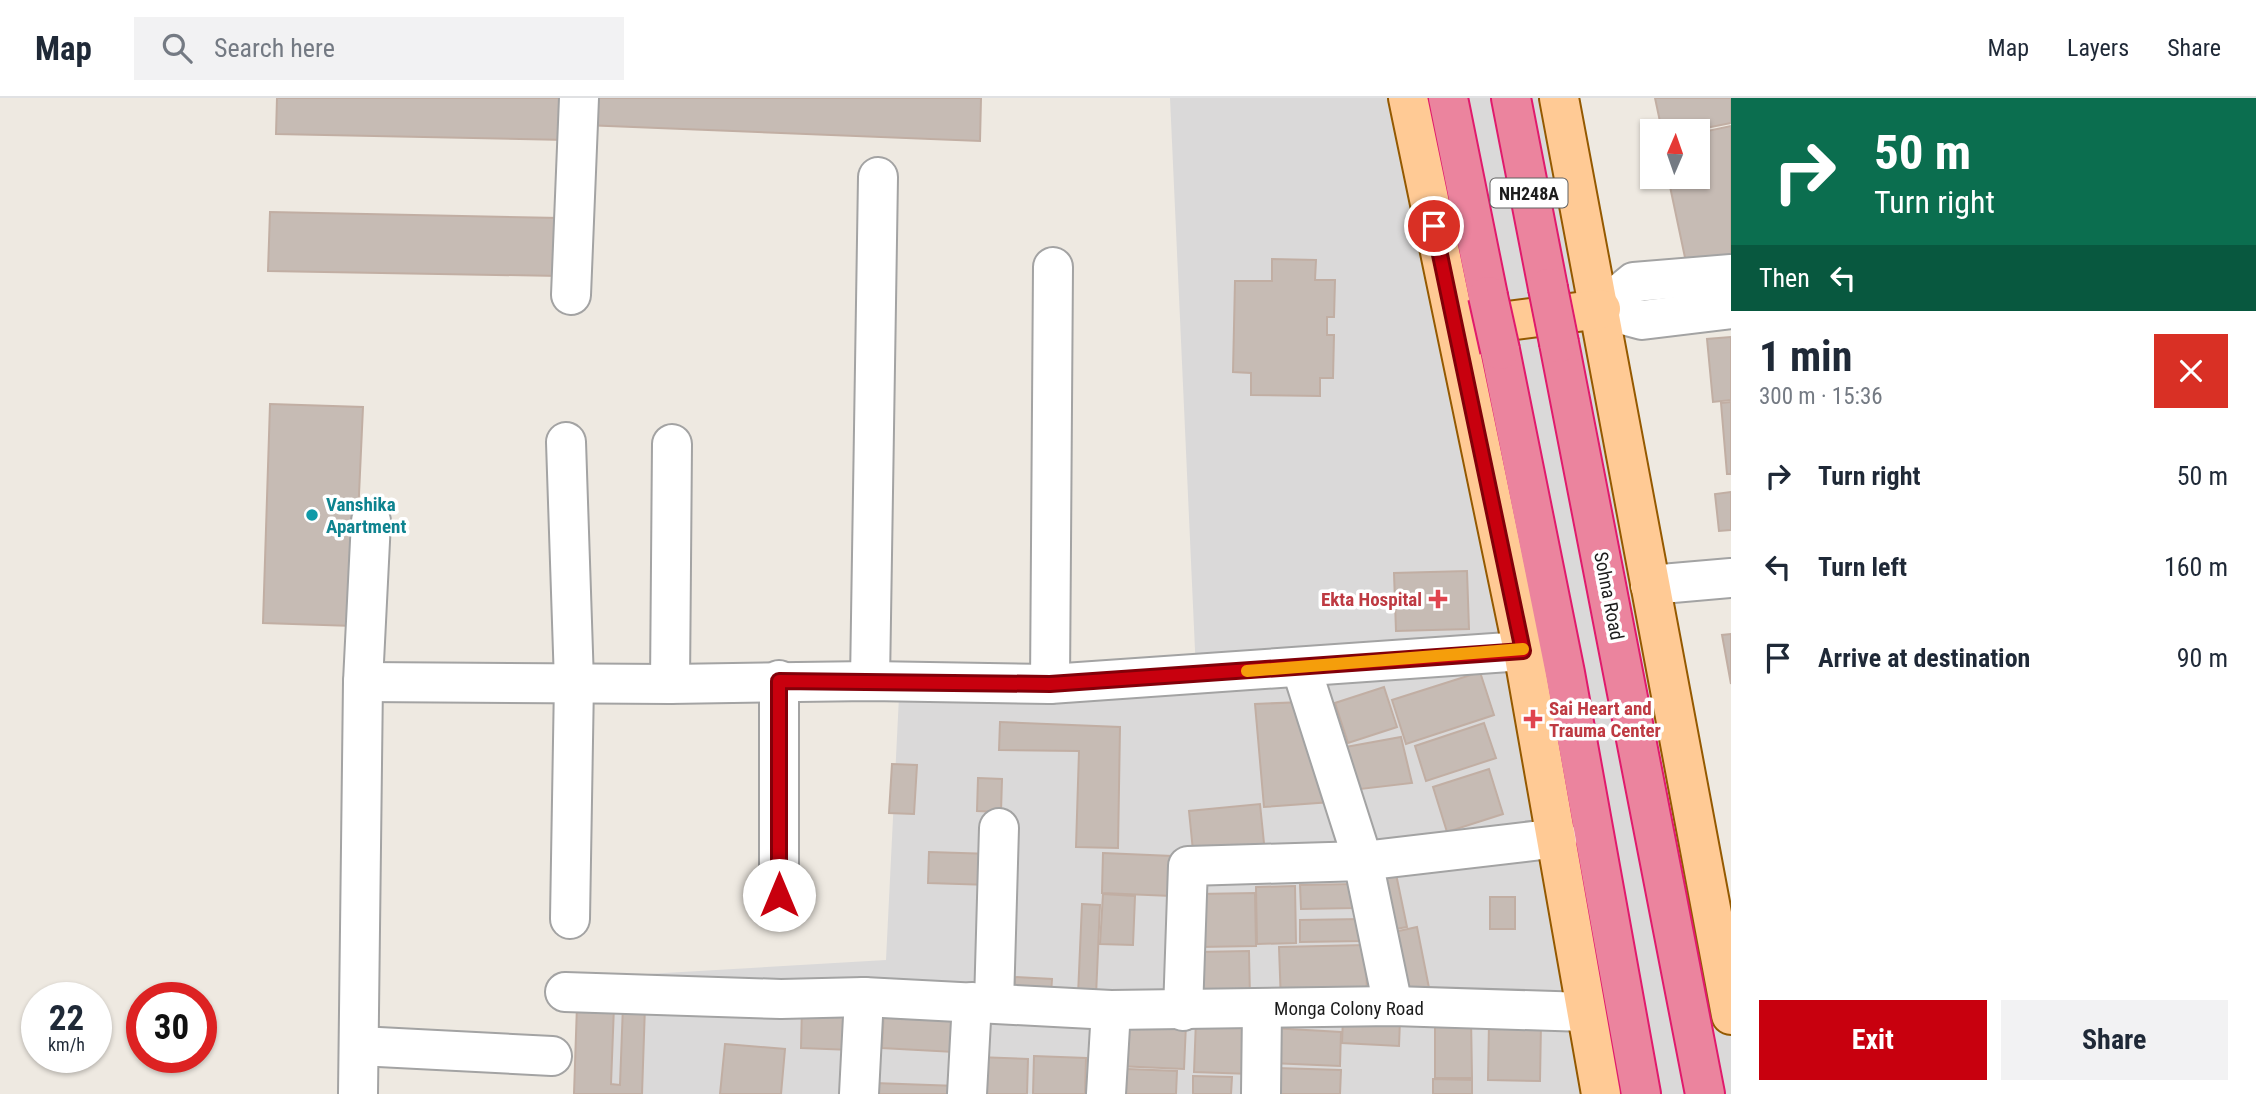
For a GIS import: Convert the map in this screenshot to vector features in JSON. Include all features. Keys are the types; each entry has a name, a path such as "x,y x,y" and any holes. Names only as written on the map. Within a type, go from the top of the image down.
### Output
{"highway":[{"name":"NH248A","path":"1448,98 1565,673 1641,1094"},
{"name":"Sohna Road","path":"1511,98 1705,1094"}],"main road":[{"path":"1408,98 1523,651 1559,838 1601,1094"},
{"path":"1559,98 1601,309 1650,585 1729,998"},
{"path":"1456,328 1601,309"}],"street":[{"path":"571,295 579,98"},
{"path":"870,681 878,177"},
{"path":"1050,684 1053,267"},
{"path":"1601,309 1634,282 1731,274"},
{"path":"1601,309 1642,320 1731,309"},
{"path":"566,442 574,682 570,919"},
{"path":"670,684 672,444"},
{"path":"358,1094 363,682 371,521"},
{"path":"1650,585 1731,578"},
{"path":"363,682 670,684 870,681 1050,684 1523,651"},
{"path":"1301,667 1363,861 1393,1006"},
{"path":"779,681 779,895"},
{"path":"967,1094 983,1003 999,828"},
{"path":"1182,1011 1188,866 1363,861 1559,838"},
{"name":"Monga Colony Road","path":"565,992 780,999 864,998 1111,1010 1393,1006 1586,1012"},
{"path":"859,1094 864,998"},
{"path":"1261,1094 1262,1009"},
{"path":"1106,1094 1111,1010"},
{"path":"359,1046 552,1056"}],"shaded area":[{"path":"1170,98 1541,98 1731,972 1731,1094 574,1094 578,978 886,960 900,676 1196,672"}],"building":[{"path":"277,98 567,98 567,140 276,134"},
{"path":"585,98 981,98 980,141 584,125"},
{"path":"1655,98 1731,98 1731,123 1710,127 1710,119 1659,119"},
{"path":"1731,126 1731,258 1687,267 1671,189 1710,189 1710,130"},
{"path":"270,212 560,218 559,276 268,271"},
{"path":"1272,259 1316,260 1315,280 1335,280 1334,317 1327,317 1327,335 1334,335 1333,378 1320,378 1320,396 1251,395 1251,373 1233,372 1235,281 1272,281"},
{"path":"1731,337 1731,400 1713,402 1707,339"},
{"path":"1731,402 1731,474 1727,474 1721,403"},
{"name":"Vanshika Apartment","path":"270,404 363,407 353,626 263,623"},
{"path":"1731,492 1731,530 1719,531 1715,494"},
{"path":"1467,571 1469,629 1396,631 1394,573"},
{"path":"1731,634 1731,684 1722,635"},
{"path":"1480,672 1494,715 1406,744 1392,700"},
{"path":"1384,687 1397,727 1348,743 1335,703"},
{"path":"1303,702 1331,802 1264,807 1255,704"},
{"path":"1000,722 1120,727 1118,848 1076,847 1079,751 999,750"},
{"path":"1484,723 1496,758 1426,781 1415,746"},
{"path":"1401,737 1412,783 1352,790 1340,748"},
{"path":"892,764 917,765 914,814 889,813"},
{"path":"1489,769 1503,814 1447,832 1433,787"},
{"path":"978,778 1002,779 1001,812 977,811"},
{"path":"1260,804 1265,853 1194,861 1189,811"},
{"path":"929,852 992,854 990,885 928,883"},
{"path":"1103,853 1172,856 1171,896 1102,893"},
{"path":"1396,874 1407,927 1390,930 1379,878"},
{"path":"1355,884 1356,908 1301,909 1300,885"},
{"path":"1295,886 1296,943 1257,944 1256,887"},
{"path":"1255,893 1256,946 1199,947 1198,894"},
{"path":"1103,894 1135,896 1133,945 1100,944"},
{"path":"1490,897 1515,897 1515,929 1490,929"},
{"path":"1082,904 1100,905 1096,996 1078,995"},
{"path":"1362,919 1363,941 1300,942 1300,920"},
{"path":"1417,927 1431,998 1407,1003 1394,932"},
{"path":"1366,945 1367,1001 1281,1003 1279,947"},
{"path":"1249,951 1250,999 1198,999 1196,952"},
{"path":"1015,977 1052,979 1051,994 1015,992"},
{"path":"577,1005 614,1006 611,1084 620,1085 623,1005 645,1006 642,1094 574,1094"},
{"path":"802,1006 853,1007 852,1050 801,1048"},
{"path":"884,1008 956,1012 954,1052 882,1048"},
{"path":"1343,1017 1400,1020 1399,1046 1342,1043"},
{"path":"1435,1017 1471,1017 1472,1078 1435,1078"},
{"path":"1196,1020 1253,1022 1251,1074 1194,1072"},
{"path":"1120,1021 1186,1024 1184,1069 1118,1066"},
{"path":"1489,1023 1541,1023 1540,1081 1488,1080"},
{"path":"1271,1028 1341,1032 1340,1066 1270,1063"},
{"path":"725,1044 785,1049 781,1094 720,1094"},
{"path":"1034,1056 1086,1058 1085,1094 1033,1094"},
{"path":"977,1057 1028,1059 1027,1094 975,1094"},
{"path":"1276,1068 1341,1070 1340,1094 1274,1094"},
{"path":"1127,1069 1177,1071 1176,1094 1126,1094"},
{"path":"1193,1076 1232,1077 1231,1094 1193,1094"},
{"path":"1433,1079 1472,1080 1472,1094 1433,1094"},
{"path":"874,1083 957,1086 957,1094 874,1094"}],"slow traffic":[{"path":"1247,671 1523,649"}],"place":[{"name":"Vanshika Apartment","path":"312,515"},
{"name":"Ekta Hospital","path":"1438,599"},
{"name":"Sai Heart and Trauma Center","path":"1533,719"}],"route":[{"path":"779,895 779,681 1050,684 1523,651 1434,226"}]}
